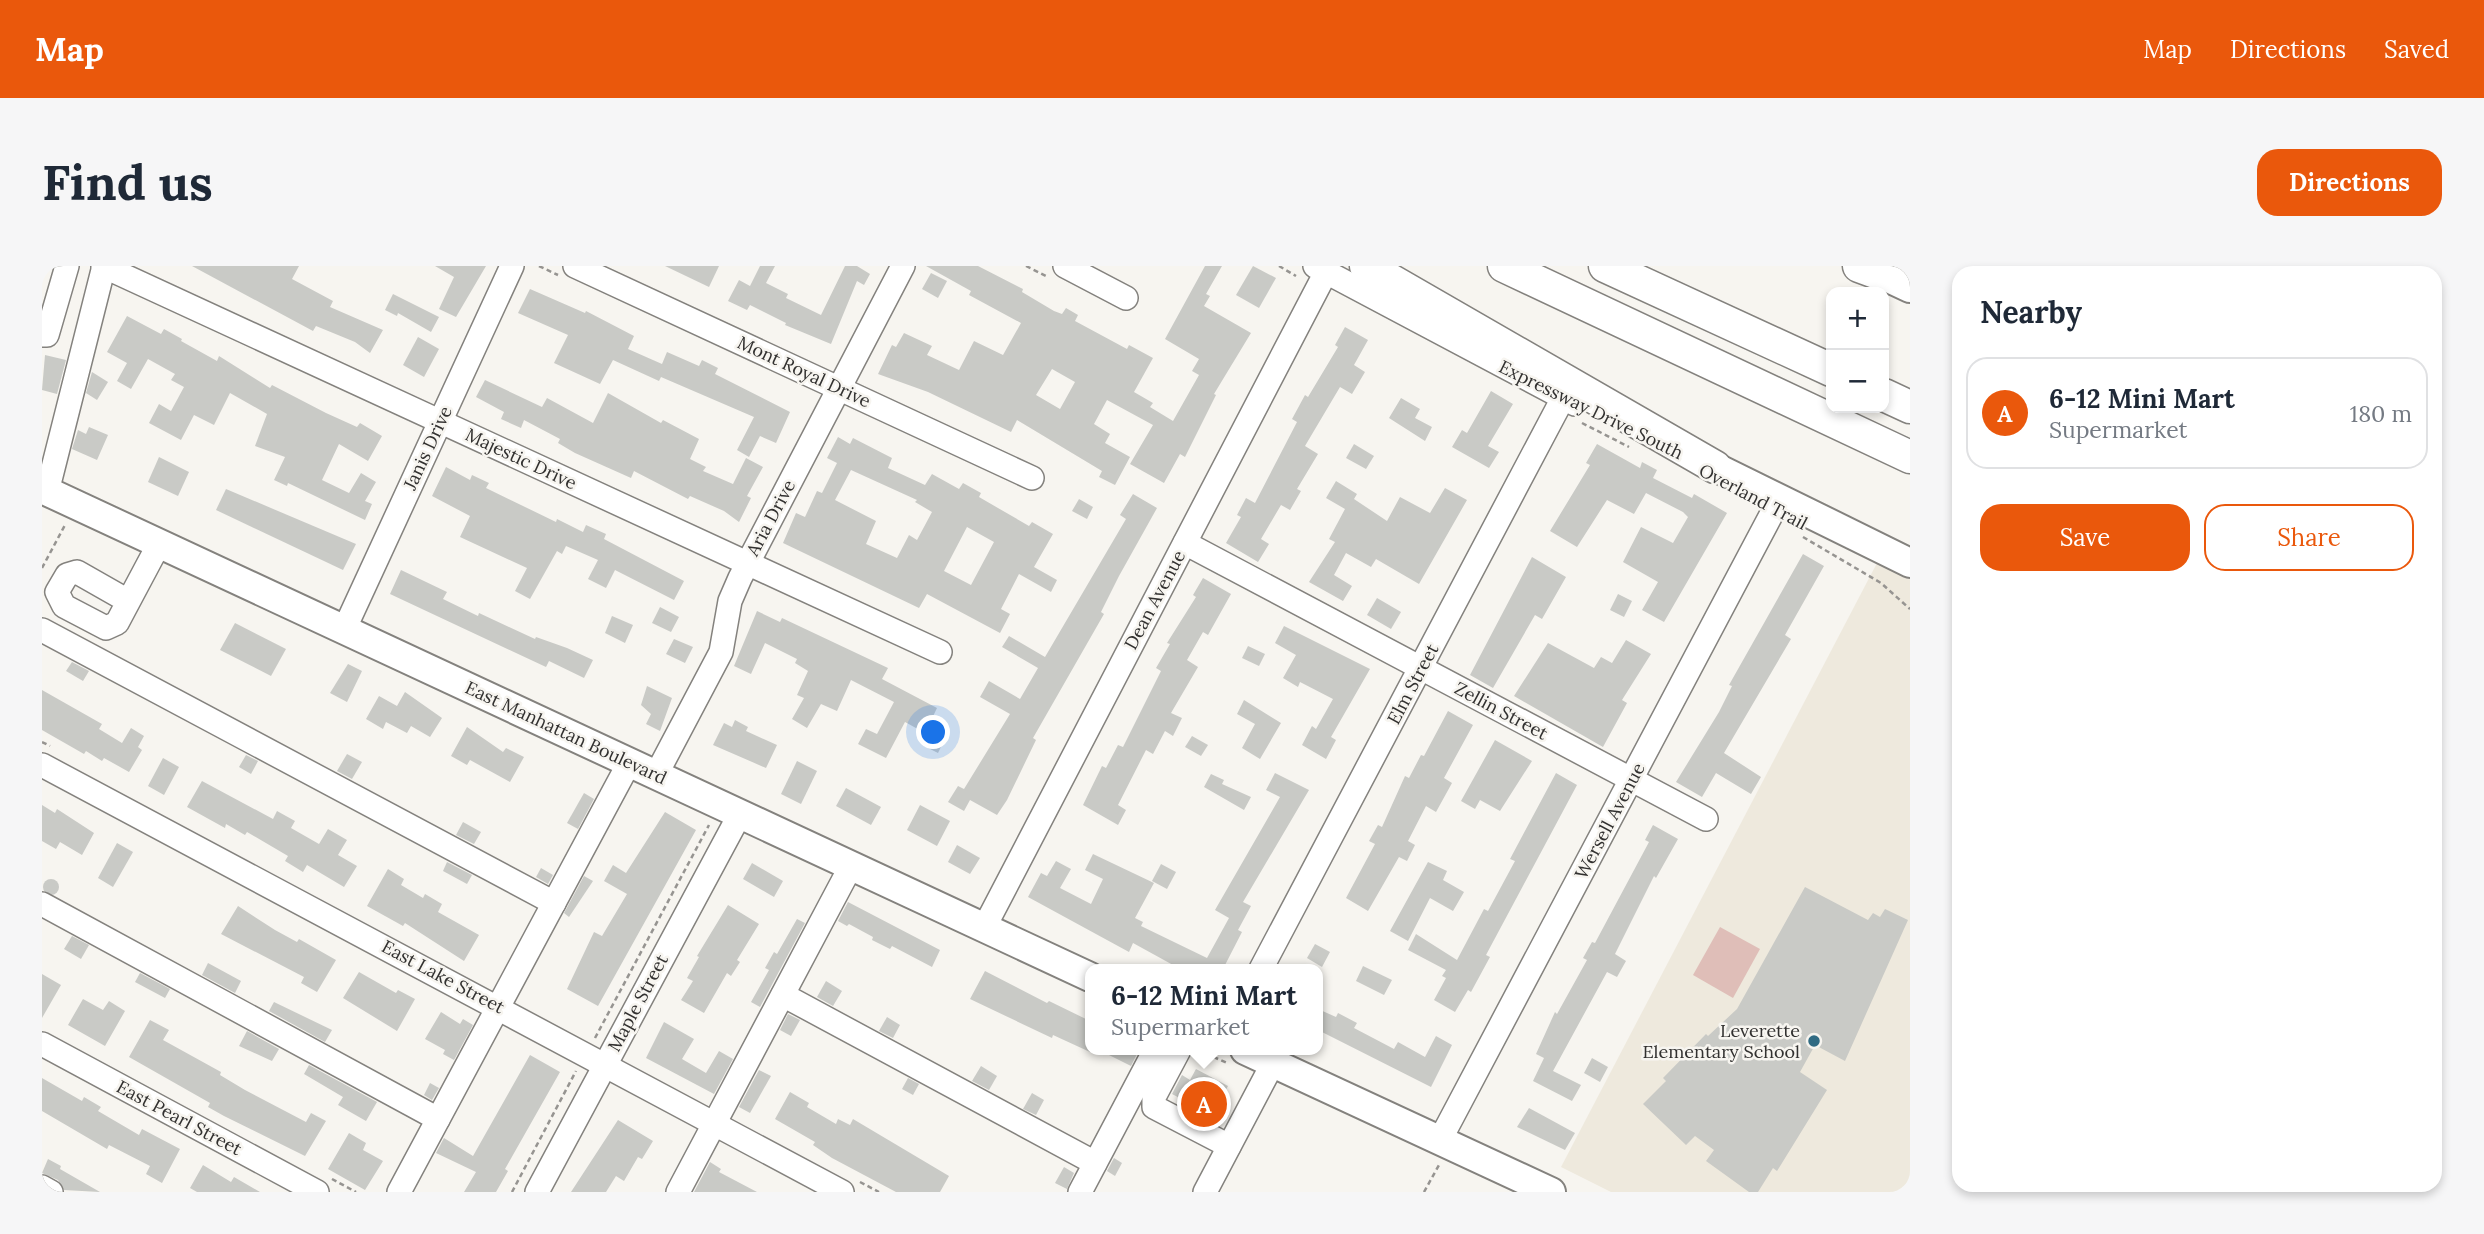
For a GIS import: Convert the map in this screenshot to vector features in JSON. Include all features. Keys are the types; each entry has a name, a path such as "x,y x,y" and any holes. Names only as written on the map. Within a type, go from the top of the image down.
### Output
{"highway":[{"path":"1366,266 1715,467"},
{"path":"1504,266 1910,457"},
{"path":"1605,266 1826,368"},
{"path":"1889,397 1910,407"}],"main road":[{"path":"1867,268 1910,288"},
{"name":"Expressway Drive South","path":"1715,467 1774,509 1910,563"},
{"name":"East Manhattan Boulevard","path":"45,491 1085,975"},
{"path":"1236,1057 1273,1063 1440,1151 1551,1192"}],"street":[{"path":"42,335 47,335 67,266"},
{"path":"45,491 103,266"},
{"name":"Majestic Drive","path":"103,266 940,652"},
{"name":"Janis Drive","path":"344,630 512,266"},
{"name":"Mont Royal Drive","path":"575,266 1032,478"},
{"name":"Aria Drive","path":"656,775 721,652 730,601 747,563 903,266"},
{"path":"1065,266 1126,298"},
{"name":"Expressway Drive South","path":"1320,275 1560,404 1667,451 1715,467"},
{"name":"Dean Avenue","path":"984,928 1185,543 1320,275"},
{"name":"Elm Street","path":"1264,964 1560,404"},
{"name":"Wersell Avenue","path":"1440,1151 1774,509"},
{"name":"Zellin Street","path":"1185,543 1706,819"},
{"path":"128,601 159,544"},
{"path":"42,630 554,903"},
{"path":"399,1192 629,762"},
{"name":"East Lake Street","path":"42,765 842,1192"},
{"name":"Maple Street","path":"537,1192 596,1059 740,814"},
{"path":"678,1192 851,866"},
{"path":"42,904 438,1119"},
{"path":"783,995 1095,1163"},
{"name":"East Pearl Street","path":"42,1044 317,1192"},
{"path":"1080,1192 1152,1055"},
{"path":"1176,1055 1154,1097 1154,1107 1229,1146"},
{"path":"1205,1192 1273,1063"},
{"path":"42,1187 51,1192"}],"path":[{"path":"1279,266 1320,275"},
{"path":"1560,404 1633,449"},
{"name":"Overland Trail","path":"1774,509 1869,576 1910,609"},
{"path":"42,568 66,524"},
{"path":"512,1192 596,1059 710,823"},
{"path":"1424,1192 1440,1151"}],"shaded area":[{"path":"1877,563 1910,578 1910,1192 1611,1192 1561,1167"},
{"path":"1720,927 1760,949 1733,998 1693,975"}],"building":[{"path":"192,266 299,266 292,279 333,301 330,307 383,330 370,353 355,342 316,326 313,331"},
{"path":"435,266 486,266 456,317 439,309 454,277"},
{"path":"665,266 719,266 709,287"},
{"path":"760,266 775,266 766,283 788,294 786,298 821,315 845,266 857,266 870,274 864,285 857,281 831,344 785,325 786,323 750,305 747,310 728,301 739,280 750,286"},
{"path":"926,266 978,266 1023,289 1022,292 1054,311 1062,314 1066,308 1078,315 1075,321 1127,349 1129,345 1153,358 1134,392 1153,403 1150,407 1173,421 1199,375 1192,371 1199,359 1165,339 1205,266 1222,266 1206,294 1210,296 1204,306 1251,333 1214,394 1216,395 1185,457 1180,454 1164,483 1130,464 1153,425 1107,400 1094,424 1110,434 1105,443 1130,457 1115,485 1099,477 1102,471 1017,420 1011,432 928,392 878,374 892,345 896,347 904,333 932,346 927,355 959,370 974,341 1003,355 1021,323 969,295 971,291","holes":["1052,369 1075,382 1060,409 1036,395"]},
{"path":"1253,266 1276,278 1259,308 1236,295"},
{"path":"931,273 947,281 938,298 922,289"},
{"path":"530,289 585,313 586,311 634,336 628,349 662,364 667,352 699,366 702,360 718,368 715,374 790,412 776,443 760,436 749,457 737,450 754,417 661,377 659,381 613,360 600,384 554,363 568,335 518,313"},
{"path":"393,294 439,317 431,332 398,313 397,316 385,310"},
{"path":"127,316 161,334 164,329 217,361 219,356 270,388 272,385 326,413 357,427 360,423 382,436 368,461 339,444 322,480 349,493 361,473 376,482 365,501 372,504 365,520 288,483 287,486 274,480 285,457 255,446 267,414 230,393 214,425 194,415 181,440 149,423 159,404 171,411 184,387 171,380 175,374 148,359 131,389 117,381 127,363 107,352"},
{"path":"1345,327 1368,340 1354,365 1365,372 1352,394 1340,387 1305,446 1318,454 1297,489 1301,491 1290,510 1281,505 1261,539 1269,544 1258,562 1226,543 1241,517 1237,515 1246,498 1255,503 1297,422 1292,419 1338,347 1335,345"},
{"path":"418,337 439,349 424,377 403,365"},
{"path":"45,355 66,360 57,394 42,390"},
{"path":"92,372 108,382 97,400 86,393"},
{"path":"485,380 542,407 547,398 593,423 608,393 661,423 663,420 699,439 690,459 706,467 703,471 733,484 746,458 763,467 747,496 751,498 739,522 724,511 690,496 688,499 634,471 631,478 575,453 558,443 560,439 524,420 521,428 501,419 504,412 476,397"},
{"path":"1491,391 1513,404 1488,446 1499,452 1489,468 1452,447 1462,430 1467,433"},
{"path":"1401,398 1420,409 1415,418 1432,427 1425,441 1389,418"},
{"path":"89,427 108,435 97,460 72,449 78,430 86,434"},
{"path":"838,437 850,444 853,438 892,458 888,468 925,485 932,474 959,489 963,483 981,493 979,497 1029,526 1032,522 1053,534 1034,567 1057,580 1051,592 1019,574 1001,609 1010,614 1000,633 927,594 919,608 783,543 796,513 805,517 817,491 822,493 837,463 827,458","holes":["851,470 917,500 915,502 932,512 917,540 909,535 897,558 866,544 876,521 835,500","967,527 994,542 971,585 944,571"]},
{"path":"1354,444 1374,456 1366,469 1346,458"},
{"path":"1597,444 1640,468 1642,462 1657,470 1653,478 1692,498 1694,494 1727,513 1664,622 1642,610 1658,582 1623,562 1641,527 1673,543 1688,517 1683,512 1646,493 1634,514 1607,500 1577,547 1550,531 1590,465 1586,463"},
{"path":"159,457 189,472 178,496 148,482"},
{"path":"446,467 470,480 472,475 489,483 486,488 556,522 557,519 583,532 586,525 606,534 604,539 684,581 674,600 615,570 606,588 588,579 598,560 566,546 562,554 557,551 530,599 515,591 527,568 460,537 470,516 432,496"},
{"path":"1336,481 1357,494 1354,499 1387,521 1400,497 1430,513 1445,488 1467,500 1419,584 1376,559 1371,567 1346,553 1334,575 1352,586 1343,601 1309,582 1335,542 1329,539 1345,509 1326,498"},
{"path":"226,489 356,544 343,570 216,510"},
{"path":"1133,494 1157,508 1101,612 1104,614 1033,738 1036,740 1007,800 997,815 970,800 964,811 948,802 958,786 964,789 1010,714 980,697 989,681 1020,699 1038,668 1002,647 1009,636 1045,657 1126,519 1120,515"},
{"path":"1079,499 1093,507 1087,519 1072,511"},
{"path":"1803,554 1824,566 1785,635 1791,639 1724,753 1761,777 1751,794 1716,773 1702,797 1676,782 1719,712 1732,686 1729,685"},
{"path":"1532,557 1566,577 1542,619 1535,615 1493,688 1470,675"},
{"path":"401,570 447,592 443,599 478,616 479,613 535,639 536,637 567,648 593,660 584,678 549,661 546,667 390,594"},
{"path":"1203,578 1231,594 1208,635 1203,632 1187,660 1198,667 1171,713 1182,718 1173,736 1165,731 1153,754 1146,750 1118,805 1126,810 1118,825 1083,805 1102,766 1106,768 1118,745 1123,747 1161,671 1156,668 1170,644 1167,643 1196,597 1193,595"},
{"path":"1618,594 1632,601 1624,617 1610,610"},
{"path":"1377,598 1401,612 1391,629 1367,615"},
{"path":"660,607 679,617 671,632 652,623"},
{"path":"757,611 780,622 782,618 888,668 882,679 937,708 925,733 905,722 886,758 858,744 866,729 877,734 894,702 851,680 837,711 821,704 807,728 792,719 804,698 797,695 808,671 795,663 797,659 765,643 751,674 734,666"},
{"path":"612,616 633,625 625,643 605,633"},
{"path":"235,623 286,649 271,676 220,650"},
{"path":"1284,626 1370,669 1331,737 1336,740 1326,759 1302,745 1312,726 1316,729 1333,699 1300,682 1298,687 1283,678 1296,655 1275,643"},
{"path":"674,639 693,647 685,663 666,654"},
{"path":"1626,640 1651,654 1622,700 1627,703 1603,747 1514,696 1548,643 1594,668 1601,657 1612,663"},
{"path":"1248,646 1265,654 1259,666 1242,658"},
{"path":"72,662 89,671 83,681 66,671"},
{"path":"348,664 362,671 347,702 330,693"},
{"path":"647,686 672,698 660,731 646,724 651,714 641,705"},
{"path":"42,690 102,724 99,729 122,743 131,728 144,736 138,747 142,750 129,772 104,758 102,761 86,751 84,754 42,730"},
{"path":"405,692 442,718 430,737 411,726 407,733 386,722 383,729 366,719 379,696 397,706"},
{"path":"1244,700 1281,723 1260,759 1242,748 1255,724 1237,714"},
{"path":"1448,711 1473,725 1444,778 1452,783 1436,812 1426,806 1408,841 1415,845 1407,861 1399,857 1368,911 1346,898 1375,844 1369,841 1378,825 1382,827 1405,776 1409,778 1421,755 1424,756"},
{"path":"735,720 748,727 746,731 777,745 766,768 713,745 724,723 732,727"},
{"path":"467,727 503,752 506,748 524,757 510,782 470,760 467,765 451,756"},
{"path":"932,729 946,736 938,753 924,746"},
{"path":"1192,736 1208,745 1201,756 1185,747"},
{"path":"1495,740 1532,761 1500,811 1480,800 1475,809 1461,801"},
{"path":"347,754 362,762 352,779 337,771"},
{"path":"246,755 258,761 251,774 239,767"},
{"path":"163,758 179,767 164,795 148,786"},
{"path":"797,761 817,771 801,804 781,794"},
{"path":"1275,773 1309,790 1243,902 1251,906 1238,930 1242,932 1226,964 1171,964 1133,943 1129,952 1028,897 1041,873 1047,876 1056,861 1071,869 1060,888 1091,904 1103,879 1085,870 1093,854 1154,883 1135,918 1143,922 1141,926 1207,958 1229,918 1215,910 1280,797 1266,790"},
{"path":"1556,773 1577,785 1486,955 1490,957 1471,992 1468,990 1455,1012 1434,1000 1446,978 1442,976 1446,970 1408,950 1416,934 1457,960 1484,909 1488,911 1515,861 1510,859"},
{"path":"1211,774 1224,780 1222,784 1251,797 1244,810 1204,787"},
{"path":"202,781 273,819 277,811 295,821 291,828 319,844 328,829 347,840 338,855 357,866 344,887 307,865 303,872 285,861 288,856 247,832 245,835 226,824 225,828 187,807"},
{"path":"846,788 881,807 871,825 836,806"},
{"path":"584,793 594,799 578,829 567,823"},
{"path":"42,805 55,813 57,809 94,833 82,855 60,842 56,849 42,841"},
{"path":"920,805 950,821 937,846 907,830"},
{"path":"665,812 696,830 598,1006 567,989 594,932 602,936 627,894 604,881 613,865 626,873"},
{"path":"463,822 481,832 474,844 456,835"},
{"path":"1653,825 1678,839 1656,878 1654,876 1615,954 1626,961 1617,977 1607,972 1553,1071 1581,1085 1572,1101 1533,1081 1544,1058 1536,1054 1555,1012 1557,1014 1587,960 1583,958 1592,942 1595,943 1649,842 1645,840"},
{"path":"117,843 133,852 113,887 98,878"},
{"path":"957,845 980,858 970,874 948,862"},
{"path":"447,862 472,875 467,884 443,871"},
{"path":"1428,862 1447,871 1443,880 1464,892 1453,911 1430,898 1408,941 1390,931"},
{"path":"752,863 783,881 774,897 743,879"},
{"path":"1161,864 1176,872 1167,889 1152,881"},
{"path":"541,868 553,875 548,884 536,877"},
{"path":"388,869 404,879 401,885 423,898 425,894 442,904 438,912 479,935 464,961 405,923 403,926 367,906"},
{"path":"584,876 593,881 569,917 564,913"},
{"path":"51,879 59,887 51,895 43,887"},
{"name":"Leverette Elementary School","path":"1805,887 1868,920 1873,913 1880,917 1885,909 1908,920 1845,1061 1815,1045 1800,1072 1827,1090 1777,1171 1773,1168 1758,1192 1749,1192 1706,1161 1714,1150 1695,1136 1686,1145 1643,1104 1666,1081 1663,1078 1706,1034 1708,1036 1737,1009"},
{"path":"848,902 940,950 932,967 892,946 890,949 849,924 847,926 838,921"},
{"path":"728,905 759,924 737,960 740,962 731,976 727,973 704,1013 681,1000 693,981 687,978 699,957 697,956"},
{"path":"238,906 275,930 297,942 299,939 336,960 317,992 301,983 304,977 221,934"},
{"path":"797,919 805,923 760,1007 751,1002 769,970 765,968 774,952 777,954"},
{"path":"72,936 89,945 81,959 64,949"},
{"path":"1315,944 1330,952 1323,965 1307,958"},
{"path":"208,963 241,981 235,993 202,975"},
{"path":"1363,966 1392,980 1384,995 1356,981"},
{"path":"985,971 1047,1003 1049,1001 1085,1019 1085,1050 1053,1035 1052,1038 970,999"},
{"path":"359,972 396,993 398,990 415,999 397,1031 343,998"},
{"path":"140,973 170,989 165,998 135,982"},
{"path":"42,974 61,985 42,1018"},
{"path":"826,981 842,991 833,1006 817,997"},
{"path":"83,999 103,1010 109,1001 125,1011 105,1046 68,1025"},
{"path":"274,1002 332,1030 325,1042 269,1011"},
{"path":"1323,1011 1336,1017 1338,1013 1357,1023 1354,1028 1394,1049 1398,1042 1425,1057 1436,1036 1452,1045 1431,1087 1323,1033"},
{"path":"441,1012 460,1024 463,1019 473,1025 454,1060 443,1054 445,1050 425,1039"},
{"path":"788,1014 800,1020 791,1036 780,1030"},
{"path":"887,1017 900,1025 893,1038 879,1031"},
{"path":"150,1020 169,1030 163,1040 221,1072 220,1075 245,1090 306,1122 311,1113 326,1121 305,1156 208,1107 210,1103 129,1057"},
{"path":"664,1022 694,1039 682,1059 706,1073 719,1051 733,1059 714,1094 646,1058"},
{"path":"247,1031 279,1049 272,1061 239,1046"},
{"path":"530,1055 560,1072 505,1169 508,1171 496,1192 464,1192 476,1172 436,1153 444,1138 473,1156"},
{"path":"1109,1055 1136,1055 1131,1066"},
{"path":"1592,1058 1608,1067 1600,1082 1584,1073"},
{"path":"309,1065 377,1102 366,1121 338,1105 343,1097 304,1074"},
{"path":"981,1066 997,1076 989,1090 972,1081"},
{"path":"1196,1069 1228,1086 1212,1115 1172,1094 1182,1075 1190,1080"},
{"path":"759,1070 771,1076 750,1113 739,1107"},
{"path":"42,1078 82,1101 84,1097 101,1107 98,1111 139,1135 142,1129 180,1149 162,1183 146,1174 150,1166 109,1145 107,1149 42,1111"},
{"path":"908,1078 919,1084 913,1095 902,1089"},
{"path":"430,1083 439,1088 432,1100 424,1095"},
{"path":"790,1092 809,1103 807,1107 836,1124 838,1119 850,1125 853,1119 949,1176 940,1192 896,1192 832,1158 813,1145 815,1142 775,1119"},
{"path":"1032,1093 1044,1100 1036,1115 1023,1109"},
{"path":"1529,1108 1575,1133 1565,1150 1517,1127"},
{"path":"618,1120 653,1141 642,1159 638,1157 624,1181 616,1176 606,1192 571,1192"},
{"path":"349,1133 366,1143 363,1150 383,1161 365,1190 328,1169"},
{"path":"1114,1158 1122,1163 1115,1176 1107,1171"},
{"path":"48,1159 100,1192 64,1190 58,1180 42,1173"},
{"path":"710,1162 721,1169 719,1172 757,1192 694,1192"},
{"path":"203,1165 231,1182 234,1177 260,1192 197,1192 190,1188"},
{"path":"1064,1167 1074,1173 1067,1189 1055,1183"}],"place":[{"name":"Leverette Elementary School","path":"1814,1041"},
{"name":"6-12 Mini Mart","path":"1204,1104"}]}
